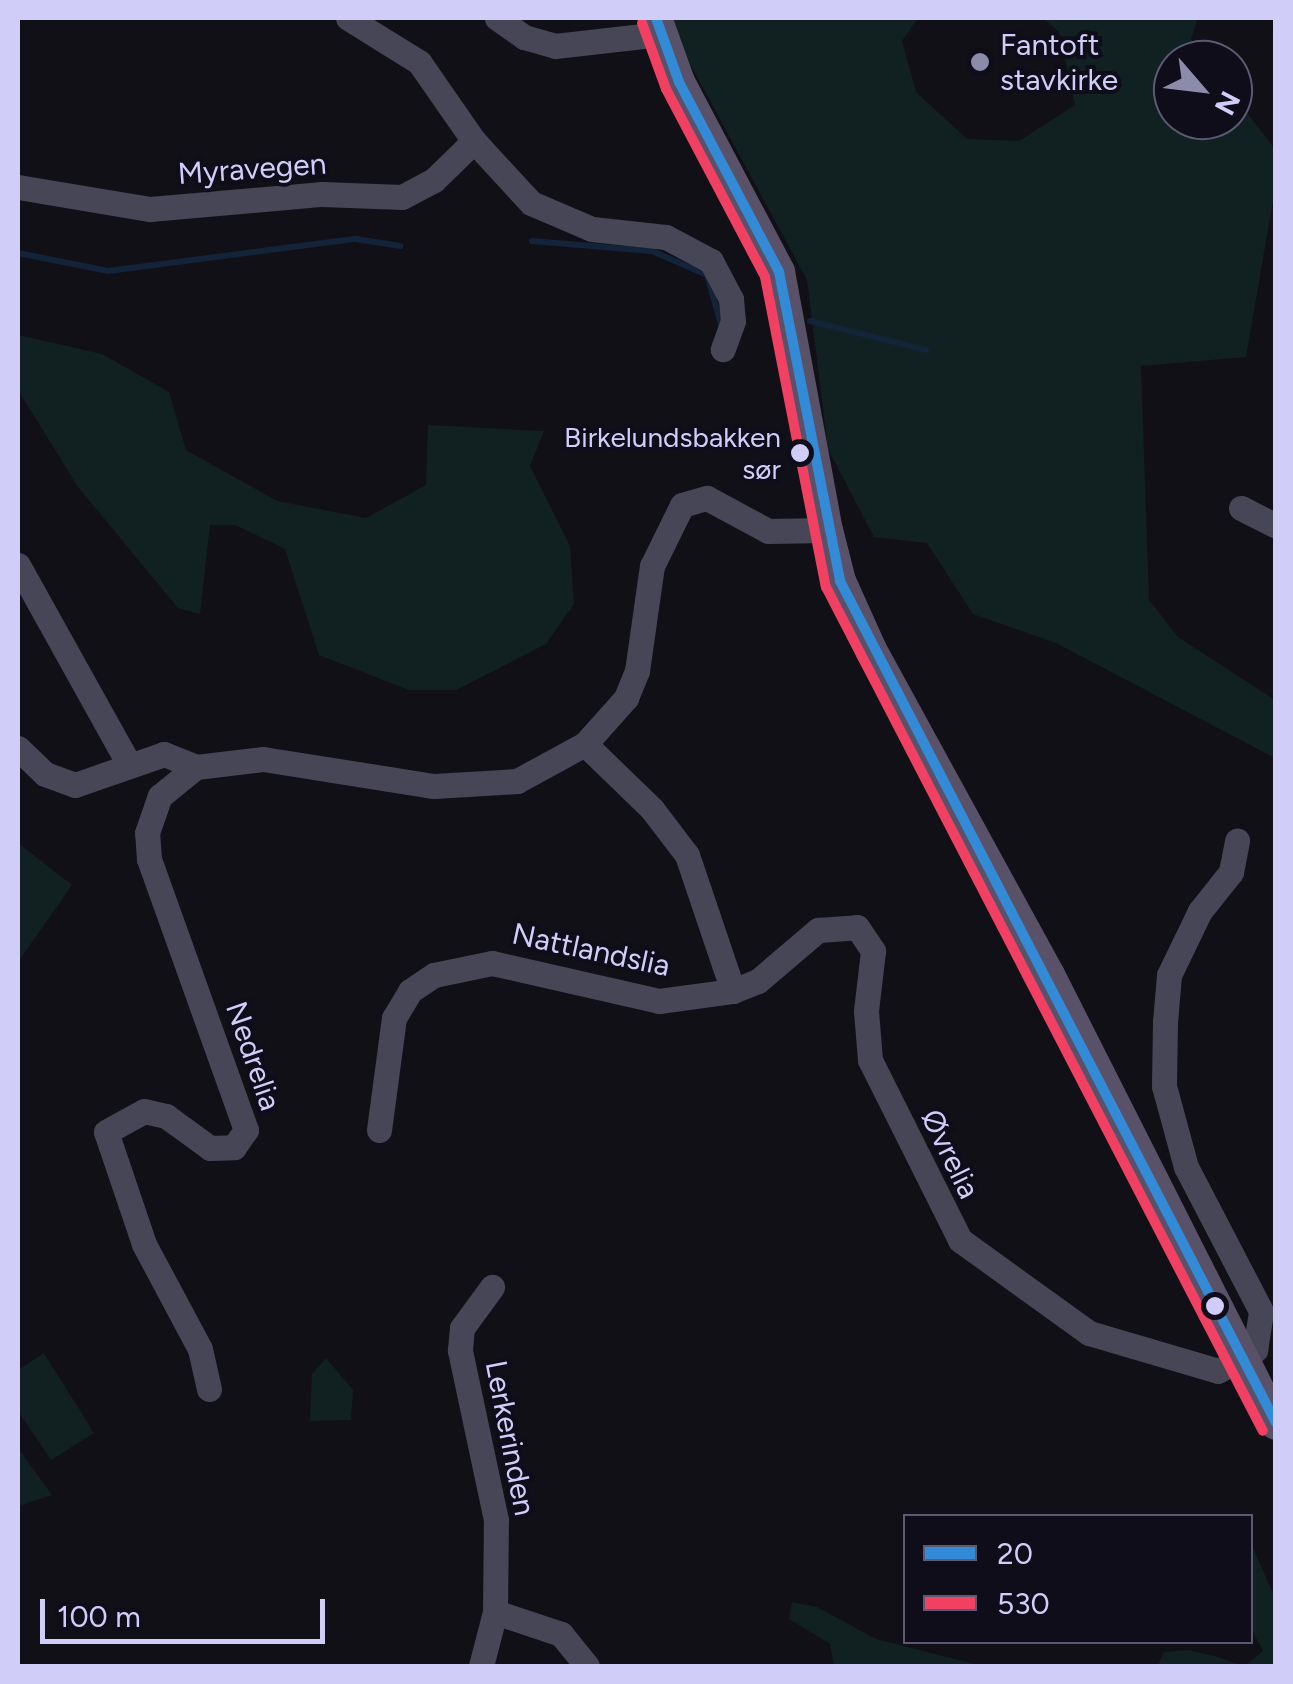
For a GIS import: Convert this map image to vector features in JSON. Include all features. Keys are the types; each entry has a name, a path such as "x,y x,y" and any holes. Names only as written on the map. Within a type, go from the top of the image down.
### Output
{"main road":[{"path":"658,26 779,272 828,530 871,650 1049,976 1276,1424"}],"street":[{"path":"348,18 419,62 474,141 517,192 550,214 592,228 666,237 712,261 732,300 723,350"},
{"path":"498,18 524,37 555,46 658,26"},
{"name":"Myravegen","path":"18,187 150,210 322,194 402,197 434,180 474,141"},
{"path":"18,748 45,774 74,786 128,763 164,754 196,767 282,760 434,786 494,785 538,772 585,744 626,698 637,670 652,566 682,505 707,498 768,530 828,530"},
{"path":"1241,508 1276,526"},
{"path":"18,565 128,763"},
{"name":"Nattlandslia","path":"379,1130 394,1018 410,991 434,975 492,963 659,1001 732,991 687,855 652,809 585,744"},
{"name":"Nedrelia","path":"196,767 160,796 147,833 149,860 246,1130 234,1147 210,1148 166,1116 144,1111 106,1132 144,1244 200,1349 209,1389"},
{"path":"1236,841 1230,872 1200,911 1169,975 1164,1086 1202,1208 1261,1311 1262,1338 1245,1358"},
{"name":"Øvrelia","path":"732,991 758,981 818,930 857,926 873,951 866,1011 870,1060 960,1240 1074,1324 1114,1344 1209,1371 1245,1358"},
{"name":"Lerkerinden","path":"481,1666 494,1612 496,1520 460,1350 462,1328 492,1287"},
{"path":"494,1612 543,1624 575,1645 587,1666"}],"shaded area":[{"path":"672,18 918,18 902,41 916,92 967,139 1019,141 1075,105 1059,32 1043,18 1198,18 1192,40 1153,40 1153,140 1253,140 1253,121 1275,149 1275,189 1246,357 1141,366 1149,600 1178,637 1275,700 1275,758 1056,643 973,614 927,543 874,537 828,449 807,280 677,40"},
{"path":"18,335 102,354 169,392 186,450 277,501 366,518 426,485 428,425 544,431 530,466 570,546 574,604 546,644 456,690 409,690 319,655 285,549 235,525 210,525 200,614 178,608 78,487 18,390"},
{"path":"18,843 72,885 18,962"},
{"path":"44,1353 94,1433 51,1460 18,1411 18,1370"},
{"path":"326,1358 353,1390 351,1420 310,1421 312,1374"},
{"path":"18,1448 52,1495 18,1506"},
{"path":"1253,1548 1275,1598 1275,1666 1245,1666 1263,1651 1253,1632"},
{"path":"792,1602 817,1607 876,1639 982,1666 834,1666 830,1644 789,1619"},
{"path":"1188,1650 1244,1666 1158,1665 1164,1652"}],"waterway":[{"path":"18,253 108,271 356,239 400,246"},
{"path":"532,241 652,251 707,275 721,324"},
{"path":"810,321 926,350"}],"transit line":[{"name":"20","path":"656,18 679,82 779,272 840,581 1276,1423"},
{"name":"530","path":"642,23 666,89 765,277 826,587 1263,1431"}],"place":[{"name":"Fantoft stavkirke","path":"980,62"},
{"name":"Birkelundsbakken sør","path":"800,453"}]}
